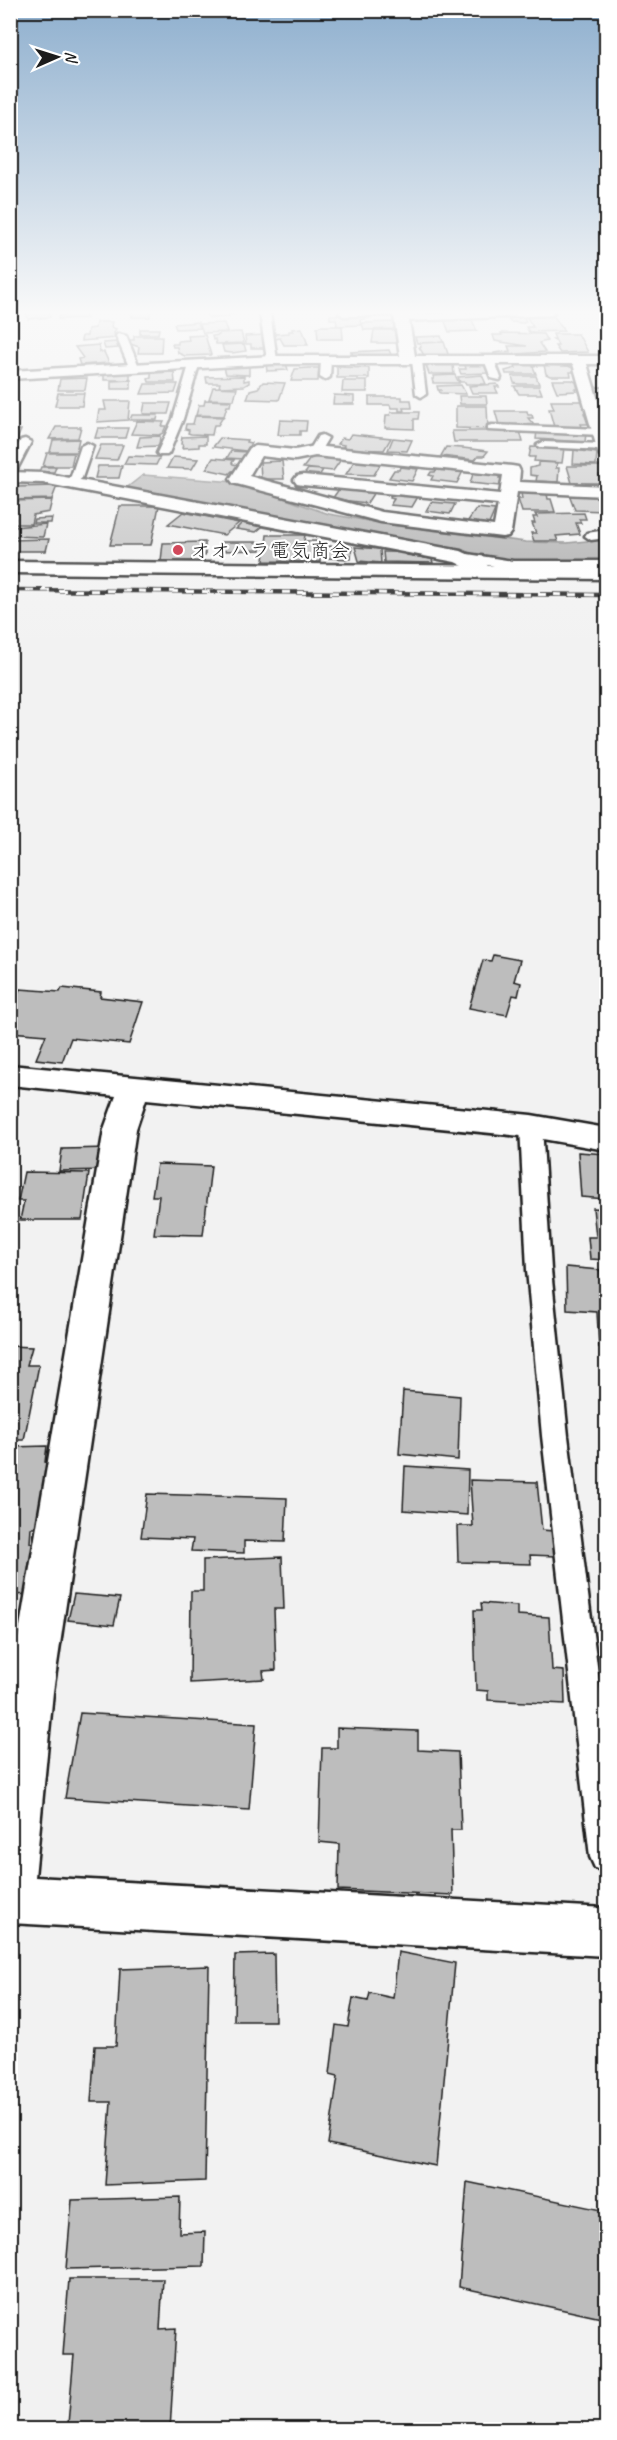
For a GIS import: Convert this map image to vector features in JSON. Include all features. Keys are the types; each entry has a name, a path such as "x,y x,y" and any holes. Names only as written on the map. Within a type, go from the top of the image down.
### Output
{"street":[{"path":"598,424 604,444"},
{"path":"319,445 512,471 502,532 381,517 281,490 239,479 256,451 295,455 319,445"},
{"path":"10,477 43,478 461,557 478,567 481,572"},
{"path":"281,490 299,479 509,494 606,491"},
{"path":"10,567 606,573"},
{"path":"10,1075 531,1126 606,1139"},
{"path":"10,1886 32,1680 120,1129 135,1086"},
{"path":"10,1899 606,1932"}],"lane":[{"path":"163,453 176,424"},
{"path":"492,428 604,444"},
{"path":"10,471 25,442"},
{"path":"543,445 604,444"},
{"path":"69,483 76,478 87,446"},
{"path":"591,536 606,534"},
{"path":"461,557 513,565 606,565"},
{"path":"531,1126 539,1270 555,1436 606,1857"}],"shaded area":[{"path":"143,475 236,482 329,514 398,526 526,542 567,543 606,539 606,562 515,561 414,545 124,490"}],"building":[{"path":"136,424 163,424 162,426 166,426 163,433 159,435 131,434"},
{"path":"186,424 219,424 214,425 212,435 188,433 189,430 185,429"},
{"path":"279,424 307,424 306,431 300,431 300,435 278,435"},
{"path":"385,424 414,424 414,429 385,428"},
{"path":"456,424 488,424 488,429 456,428"},
{"path":"499,424 534,425 499,425"},
{"path":"553,424 588,424 581,424 582,427 554,427"},
{"path":"56,427 81,427 78,438 49,439"},
{"path":"98,428 128,428 125,438 95,438"},
{"path":"10,430 21,430 17,440 10,440"},
{"path":"537,430 586,433 585,442 536,439"},
{"path":"452,431 520,431 523,442 454,442"},
{"path":"351,434 391,438 384,450 342,449 344,445 338,444 342,438 348,439"},
{"path":"160,436 159,446 137,447 140,437"},
{"path":"206,436 206,444 199,444 199,447 182,448 182,437"},
{"path":"220,438 247,440 246,442 251,443 246,451 213,447"},
{"path":"393,438 412,440 407,451 388,450"},
{"path":"79,439 76,452 50,452 53,440"},
{"path":"101,445 123,445 117,460 95,459"},
{"path":"446,447 488,451 484,456 478,456 475,460 441,456"},
{"path":"531,447 564,448 562,463 534,461 535,457 529,457"},
{"path":"574,450 597,453 596,465 573,464"},
{"path":"231,451 247,452 243,459 227,458"},
{"path":"47,453 74,453 71,466 43,466"},
{"path":"313,455 342,458 333,471 303,468"},
{"path":"128,456 160,457 156,465 124,464"},
{"path":"173,457 198,459 192,469 167,468"},
{"path":"213,458 234,460 233,464 239,465 229,474 206,469"},
{"path":"355,460 381,463 374,475 346,474"},
{"path":"282,461 284,479 261,479 260,462"},
{"path":"538,462 557,463 558,482 536,481 537,476 530,475 530,468 538,466"},
{"path":"98,466 122,466 119,478 95,478"},
{"path":"567,466 601,466 604,475 599,475 601,483 572,483"},
{"path":"41,467 56,467 54,472 39,472"},
{"path":"400,467 418,469 412,481 389,478 394,470 399,470"},
{"path":"437,468 463,471 457,483 431,480 433,476 429,475"},
{"path":"308,469 323,470 319,476 304,475"},
{"path":"474,471 500,475 499,478 503,478 500,486 470,483"},
{"path":"17,482 58,483 57,486 16,487"},
{"path":"342,485 376,489 367,503 332,499"},
{"path":"57,486 52,499 10,500 10,491 15,491 16,487"},
{"path":"398,492 419,495 412,507 390,505 394,499 390,498 391,495 395,496"},
{"path":"521,493 547,494 555,512 522,512 518,499 522,499"},
{"path":"606,493 606,511 575,510 569,494"},
{"path":"52,500 49,512 33,515 31,524 13,524 15,519 10,519 10,501"},
{"path":"431,502 455,504 450,514 426,511"},
{"path":"120,506 159,506 151,545 110,545"},
{"path":"477,508 495,510 489,524 467,522"},
{"path":"183,512 239,523 224,535 168,524"},
{"path":"584,513 586,519 579,519 581,523 576,523 580,534 556,536 558,541 534,541 531,533 536,533 532,523 535,523 533,517 537,517 535,514"},
{"path":"52,518 51,523 33,523 34,519"},
{"path":"242,523 262,527 256,532 236,529"},
{"path":"46,524 43,537 10,536 10,530 14,527"},
{"path":"267,535 305,535 304,541 320,541 320,562 264,561"},
{"path":"49,539 46,551 10,551 10,540"},
{"path":"205,542 205,556 193,556 192,561 161,561 163,543"},
{"path":"221,542 261,542 261,550 220,551"},
{"path":"327,546 352,547 351,559 326,558"},
{"path":"355,547 380,549 381,563 359,561"},
{"path":"383,552 407,552 407,555 432,559 433,563 384,562"},
{"path":"493,955 520,960 514,981 521,983 518,996 513,995 507,1015 469,1008 483,960 491,961"},
{"path":"62,988 101,992 100,997 143,1002 129,1044 71,1038 62,1062 36,1059 46,1035 10,1032 10,1010 20,989 60,992"},
{"path":"110,1148 108,1170 59,1171 62,1149"},
{"path":"578,1152 606,1154 606,1199 581,1197"},
{"path":"157,1164 211,1166 203,1235 154,1234 159,1196 152,1196"},
{"path":"24,1172 89,1173 82,1220 20,1220 24,1201 18,1201"},
{"path":"593,1208 606,1209 606,1260 590,1259 588,1237 596,1237"},
{"path":"566,1267 600,1270 601,1278 606,1279 606,1348 599,1348 597,1312 567,1310"},
{"path":"10,1346 32,1347 27,1365 39,1365 24,1440 10,1440"},
{"path":"403,1391 460,1396 458,1460 399,1454"},
{"path":"47,1446 45,1462 58,1462 44,1528 31,1528 30,1543 42,1543 36,1594 10,1595 10,1447"},
{"path":"405,1466 468,1470 467,1515 403,1510"},
{"path":"470,1480 537,1482 542,1530 553,1531 555,1556 530,1555 531,1564 458,1562 457,1526 473,1526"},
{"path":"147,1494 287,1498 285,1542 244,1541 244,1553 191,1551 193,1539 141,1537"},
{"path":"282,1557 284,1609 274,1609 276,1670 263,1671 264,1679 190,1683 191,1591 203,1591 203,1560"},
{"path":"74,1594 120,1598 114,1625 68,1620"},
{"path":"481,1603 517,1606 517,1615 549,1617 552,1670 564,1671 565,1704 488,1700 488,1691 476,1690 474,1610 482,1610"},
{"path":"15,1625 10,1677 10,1626"},
{"path":"80,1713 256,1724 249,1810 65,1798"},
{"path":"337,1728 418,1731 418,1750 458,1752 461,1830 451,1830 453,1895 338,1890 339,1844 319,1842 322,1748 337,1748"},
{"path":"398,1952 455,1963 436,2166 328,2144 338,2076 330,2074 336,2025 348,2027 353,1998 368,2001 370,1993 393,1998"},
{"path":"274,1954 275,2021 234,2021 235,1955"},
{"path":"209,1966 205,2181 105,2185 111,2102 91,2102 95,2046 116,2046 120,1969"},
{"path":"467,2182 606,2211 606,2319 459,2287"},
{"path":"180,2197 179,2233 205,2232 204,2266 66,2269 72,2200"},
{"path":"69,2279 163,2279 160,2329 176,2328 170,2430 27,2430 28,2424 68,2424 74,2355 63,2355"}],"railway":[{"path":"10,590 606,595"}],"place":[{"name":"オオハラ電気商会","path":"178,550"}]}
